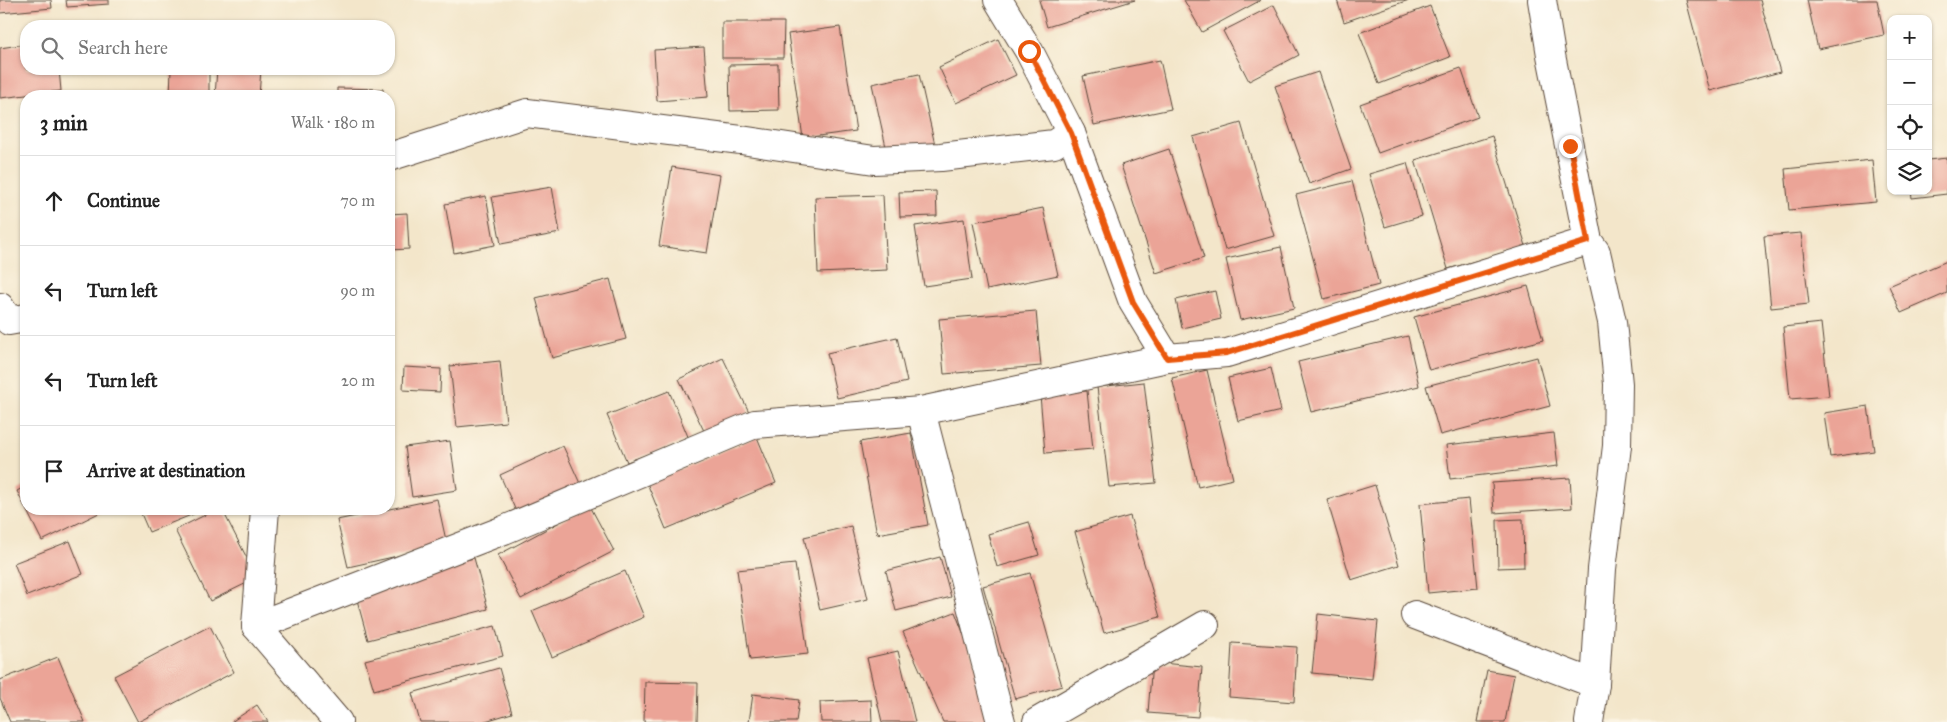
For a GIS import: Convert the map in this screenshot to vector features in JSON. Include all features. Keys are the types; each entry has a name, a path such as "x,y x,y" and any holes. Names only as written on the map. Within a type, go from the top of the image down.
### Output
{"street":[{"path":"998,0 1029,51 1071,133 1133,302 1167,358"},
{"path":"1542,0 1588,241 1596,252 1612,322 1618,384 1617,446 1602,569 1595,684 1589,722"},
{"path":"395,155 527,113 741,140 874,160 941,157 1054,144 1071,133"},
{"path":"256,626 504,530 755,424 921,411 1167,358 1227,353 1588,241"},
{"path":"0,307 9,321 20,319"},
{"path":"921,411 1002,722"},
{"path":"265,515 256,626 338,722"},
{"path":"1416,615 1595,684"},
{"path":"1037,722 1205,625"}],"building":[{"path":"0,0 51,0 52,8 0,13"},
{"path":"66,0 109,0 109,4 67,7"},
{"path":"1039,0 1135,0 1047,27"},
{"path":"1184,0 1261,0 1202,32"},
{"path":"1337,0 1409,0 1344,22"},
{"path":"1686,0 1760,0 1780,72 1710,91"},
{"path":"1807,0 1877,0 1884,35 1818,49"},
{"path":"1274,5 1299,55 1249,81 1223,31"},
{"path":"1430,6 1450,57 1379,84 1359,33"},
{"path":"722,22 784,22 783,58 722,58"},
{"path":"840,27 856,131 803,138 788,34"},
{"path":"998,39 1016,75 956,103 939,67"},
{"path":"20,45 20,75 60,75 61,90 20,90 20,96 0,98 0,48"},
{"path":"704,47 708,97 657,101 654,50"},
{"path":"1160,60 1171,109 1094,125 1083,76"},
{"path":"778,64 779,110 730,111 729,65"},
{"path":"1461,68 1478,117 1378,153 1360,104"},
{"path":"1318,72 1351,169 1309,184 1275,86"},
{"path":"919,74 935,145 888,156 872,84"},
{"path":"171,75 209,75 209,90 170,90"},
{"path":"217,75 261,75 259,90 215,90"},
{"path":"337,88 383,89 383,90 337,90"},
{"path":"1241,123 1274,236 1225,250 1193,137"},
{"path":"1492,136 1526,246 1448,269 1415,160"},
{"path":"1169,149 1204,258 1156,273 1121,165"},
{"path":"1947,158 1947,194 1912,198 1912,195 1932,195 1932,160"},
{"path":"1872,160 1876,202 1789,210 1785,169"},
{"path":"1407,163 1422,216 1385,227 1369,174"},
{"path":"672,167 720,175 707,253 659,246"},
{"path":"1352,181 1379,285 1324,299 1296,195"},
{"path":"552,187 560,233 501,244 492,197"},
{"path":"936,191 937,216 900,217 899,192"},
{"path":"883,195 887,270 818,273 815,197"},
{"path":"486,196 495,245 454,253 445,204"},
{"path":"1043,208 1058,275 987,290 973,222"},
{"path":"407,213 409,249 395,250 395,214"},
{"path":"964,219 972,279 924,286 915,226"},
{"path":"1801,233 1809,304 1771,308 1764,236"},
{"path":"1281,247 1294,308 1240,320 1226,259"},
{"path":"1947,261 1947,293 1901,313 1889,286"},
{"path":"610,279 626,339 552,358 536,298"},
{"path":"1528,286 1543,340 1429,370 1414,317"},
{"path":"1215,291 1221,319 1182,328 1176,300"},
{"path":"1036,311 1041,366 944,374 939,319"},
{"path":"1821,323 1829,396 1790,399 1783,327"},
{"path":"1408,336 1419,386 1311,412 1298,362"},
{"path":"897,337 907,382 837,398 827,353"},
{"path":"1537,357 1550,406 1440,435 1426,386"},
{"path":"723,358 749,412 705,433 679,379"},
{"path":"500,361 506,422 457,427 450,366"},
{"path":"404,367 441,369 440,392 403,390"},
{"path":"1271,368 1281,411 1238,421 1228,378"},
{"path":"1207,370 1233,479 1198,487 1172,378"},
{"path":"1144,382 1156,483 1109,487 1097,387"},
{"path":"669,391 689,439 627,462 607,415"},
{"path":"1087,391 1093,449 1045,453 1040,395"},
{"path":"1868,406 1874,451 1830,457 1824,413"},
{"path":"911,433 928,525 877,534 860,442"},
{"path":"1554,433 1558,466 1450,479 1446,445"},
{"path":"757,437 776,483 666,529 647,483"},
{"path":"450,441 457,490 412,497 405,447"},
{"path":"563,446 583,490 519,518 500,475"},
{"path":"1570,478 1572,508 1494,513 1492,483"},
{"path":"1375,485 1399,565 1351,580 1327,500"},
{"path":"437,499 447,545 348,567 337,520 361,515 395,515 395,508"},
{"path":"1469,499 1478,588 1428,593 1420,504"},
{"path":"590,506 614,551 521,599 498,555"},
{"path":"29,515 95,515 42,541"},
{"path":"142,515 191,515 149,532"},
{"path":"205,515 225,515 257,578 210,601 175,530"},
{"path":"1130,516 1160,617 1104,633 1075,532"},
{"path":"1523,519 1524,567 1498,568 1497,520"},
{"path":"1029,522 1039,555 997,567 988,534"},
{"path":"851,526 868,599 820,610 804,537"},
{"path":"70,541 83,574 27,596 14,563"},
{"path":"940,557 951,597 896,611 886,571"},
{"path":"474,558 488,609 368,640 354,589"},
{"path":"795,564 808,654 750,660 737,570"},
{"path":"625,571 644,617 552,657 532,611"},
{"path":"1030,573 1062,686 1015,699 983,586"},
{"path":"955,612 998,722 943,722 903,632"},
{"path":"1318,614 1378,621 1372,679 1312,673"},
{"path":"210,626 234,672 138,722 114,676"},
{"path":"495,626 503,656 374,690 365,660"},
{"path":"1232,643 1297,647 1294,702 1229,697"},
{"path":"898,651 915,722 882,722 867,658"},
{"path":"58,657 85,722 10,722 0,698 0,680"},
{"path":"1152,662 1202,667 1198,717 1148,713"},
{"path":"499,668 512,713 482,722 420,722 412,693"},
{"path":"1487,670 1514,675 1505,722 1477,722"},
{"path":"645,682 698,683 697,722 644,722"},
{"path":"753,694 799,700 796,722 749,722"},
{"path":"871,700 872,722 821,722 820,702"},
{"path":"257,705 268,722 231,722"}],"route":[{"path":"1029,51 1071,133 1133,302 1167,358 1227,353 1588,241 1570,146"}]}
